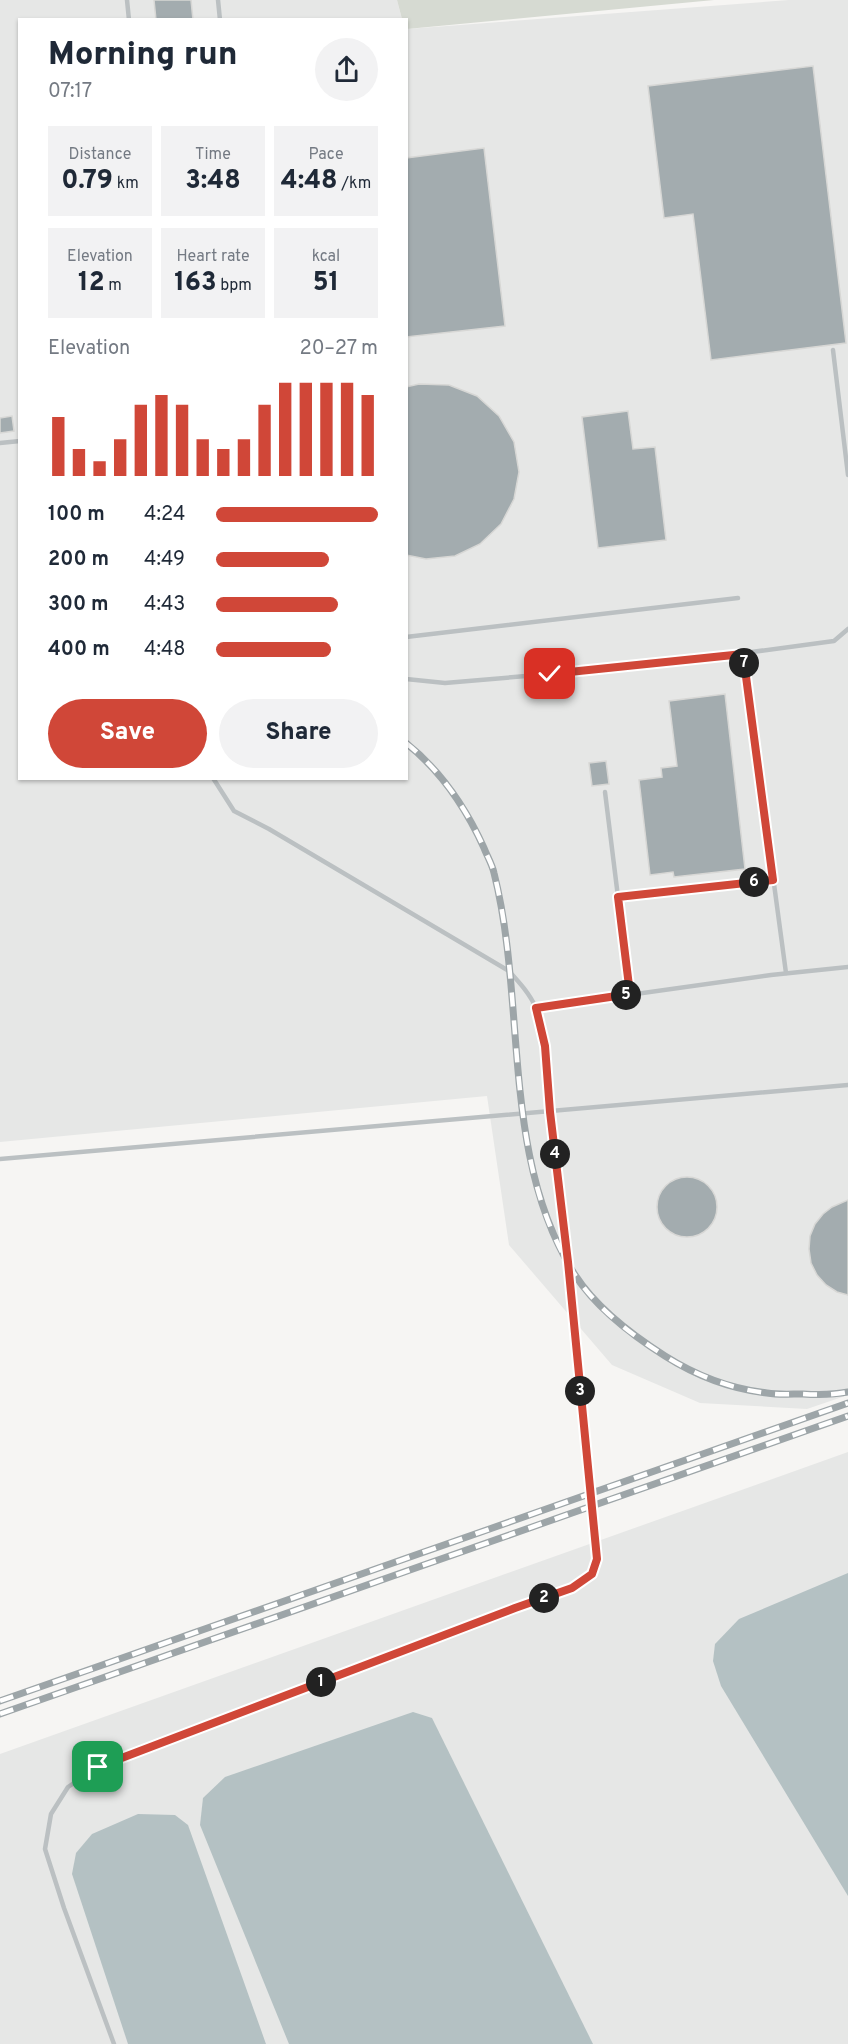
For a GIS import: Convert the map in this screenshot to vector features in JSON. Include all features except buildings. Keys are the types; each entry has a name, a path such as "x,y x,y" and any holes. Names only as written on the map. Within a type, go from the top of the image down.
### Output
{"lane":[{"path":"127,0 129,18"},
{"path":"218,0 220,18"},
{"path":"833,350 848,475"},
{"path":"0,443 18,441"},
{"path":"408,637 738,598"},
{"path":"408,679 445,683 743,654 834,641 848,629"},
{"path":"743,654 786,973"},
{"path":"114,2044 45,1849 51,1814 68,1787 98,1767 572,1588 592,1574 597,1559 545,1046 536,1008 524,987 509,971 269,829 234,811 214,780"},
{"path":"605,792 630,994"},
{"path":"618,897 773,880"},
{"path":"536,1008 786,973 848,967"},
{"path":"0,1159 848,1085"}],"shaded area":[{"path":"0,0 397,0 402,18 18,18 18,780 408,780 408,29 789,0 848,0 848,1395 807,1409 700,1403 612,1365 509,1245 487,1096 0,1142"},
{"path":"397,0 714,0 408,29 408,18 402,18"},
{"path":"848,1452 848,2044 0,2044 0,1754"},
{"path":"848,1573 848,1896 721,1686 713,1661 715,1644 739,1619"},
{"path":"413,1712 432,1718 593,2044 289,2044 200,1825 203,1798 225,1777"},
{"path":"138,1814 175,1815 188,1825 266,2044 128,2044 72,1874 76,1853 92,1834"}],"railway":[{"path":"408,745 441,778 461,805 477,833 493,870 504,923 525,1130 535,1181 551,1229 575,1275 604,1310 628,1330 665,1356 701,1375 727,1385 771,1394 848,1392"},
{"path":"0,1701 848,1403"},
{"path":"0,1714 848,1416"}],"route":[{"path":"98,1767 572,1588 592,1574 597,1559 568,1262 550,1112 545,1046 536,1008 630,994 618,897 773,880 743,654 550,674"}]}
